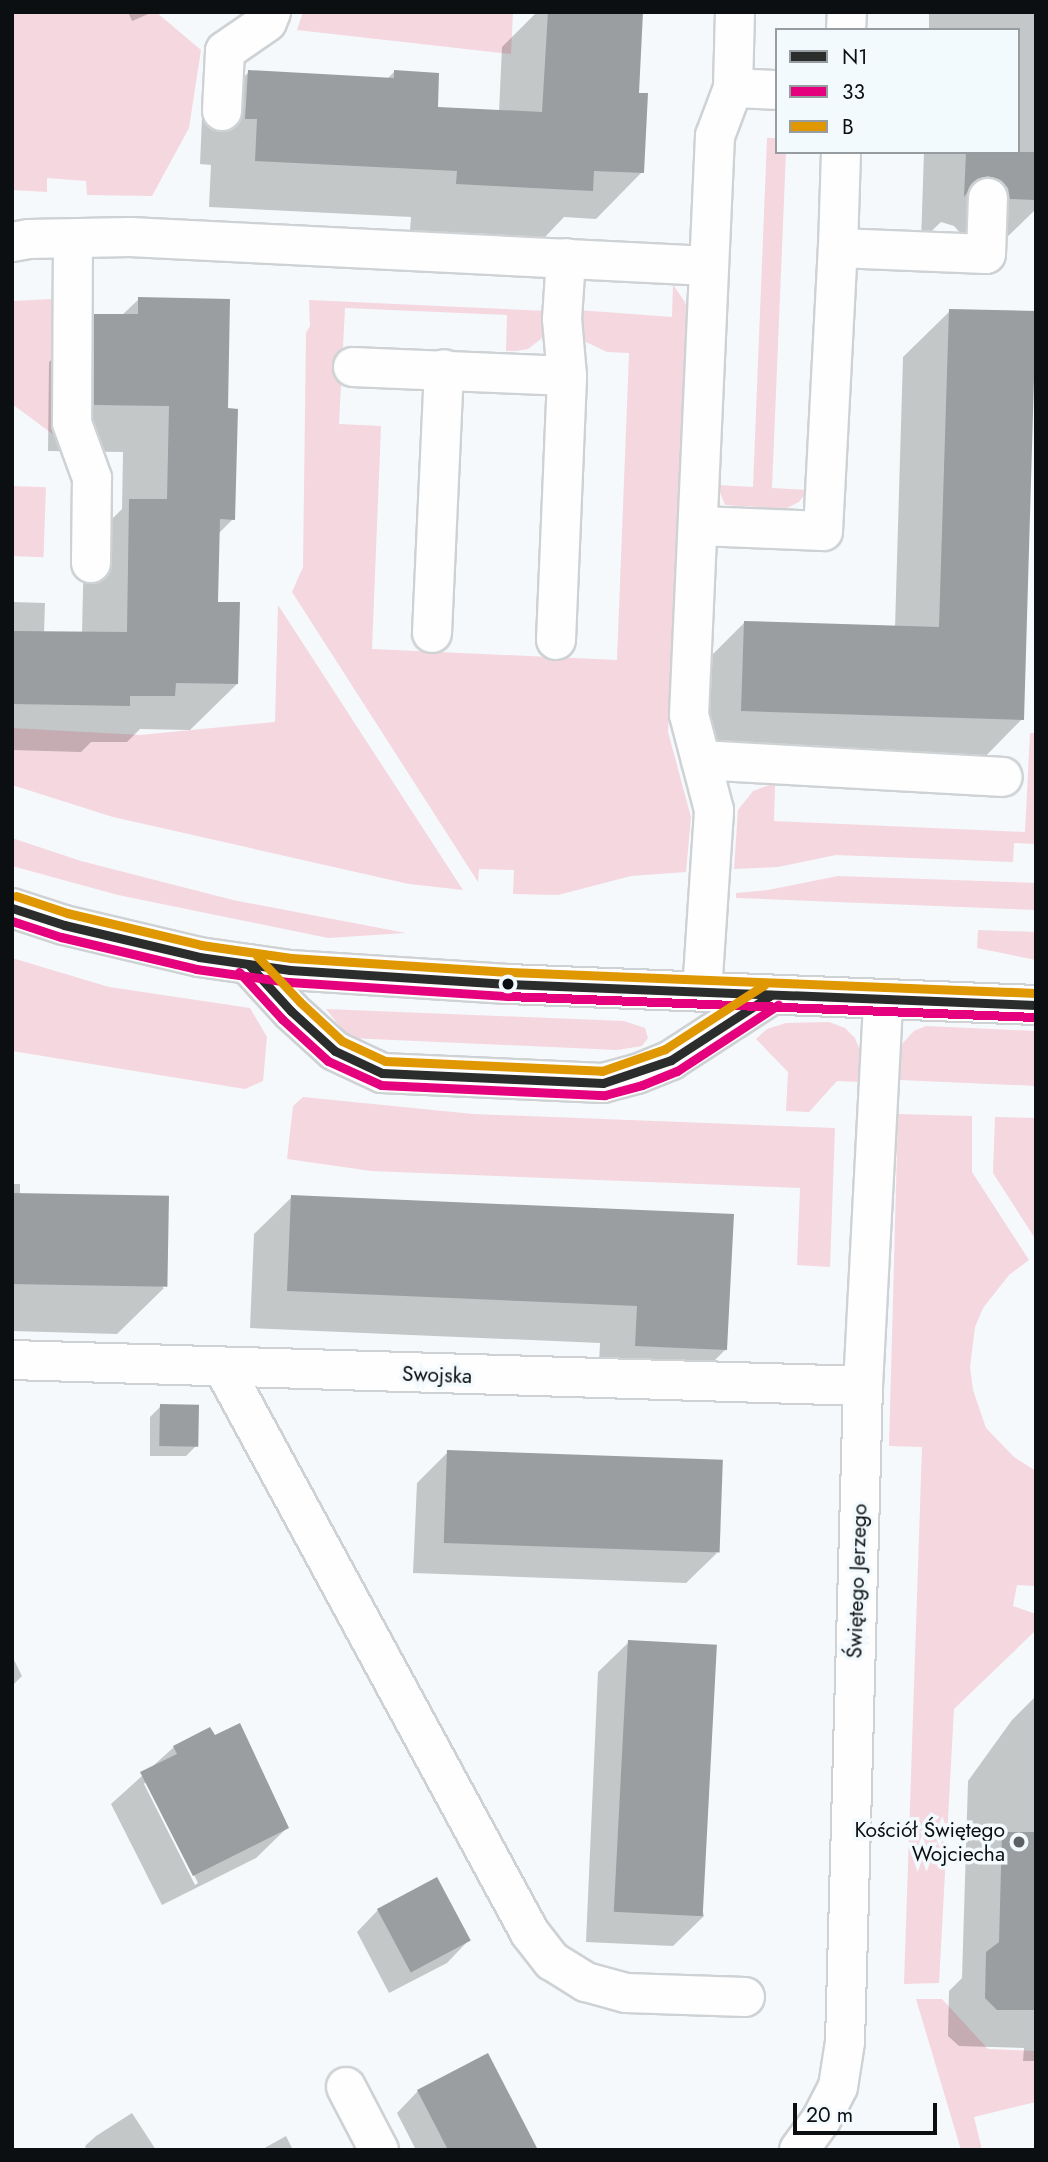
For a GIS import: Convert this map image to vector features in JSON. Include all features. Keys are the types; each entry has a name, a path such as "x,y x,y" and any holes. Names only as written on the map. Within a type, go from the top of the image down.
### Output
{"street":[{"path":"222,111 225,51 267,22 271,12"},
{"path":"702,992 714,810 690,715 715,136 733,88 736,12"},
{"path":"733,88 775,90"},
{"path":"700,526 823,531 841,154"},
{"path":"838,248 986,254 988,198"},
{"path":"12,242 29,239 130,237 708,266"},
{"path":"73,239 72,423 92,478 92,563"},
{"path":"556,640 568,376 562,319 566,258"},
{"path":"353,366 568,376"},
{"path":"432,633 444,369"},
{"path":"701,760 1003,777"},
{"path":"12,908 64,925 199,957 248,964 508,984 1036,1005"},
{"path":"248,964 291,1011 335,1051 382,1073 603,1083 671,1060 771,995"},
{"name":"Świętego Jerzego","path":"799,2150 821,2120 838,2087 845,2042 863,1386 883,1000"},
{"name":"Swojska","path":"12,1360 224,1369 863,1386"},
{"path":"224,1369 530,1933 552,1961 586,1982 626,1993 745,1997"},
{"path":"346,2087 379,2150"}],"shaded area":[{"path":"12,12 156,12 201,50 189,128 152,196 87,195 86,181 47,178 47,192 12,190"},
{"path":"303,12 513,12 511,54 297,30"},
{"path":"767,138 775,138 775,154 786,154 772,488 808,490 799,502 785,509 725,505 717,485 753,487"},
{"path":"673,285 685,302 688,312 668,732 691,817 686,872 631,876 558,895 513,894 514,870 479,869 478,882 292,592 303,567 306,333 310,326 309,300 548,311 541,339 528,349 506,351 507,315 345,308 339,424 381,426 372,649 617,660 629,353 607,352 586,342 580,336 578,310 672,317"},
{"path":"53,299 54,435 12,404 12,301"},
{"path":"12,486 46,487 44,557 12,556"},
{"path":"278,605 463,890 409,884 113,817 12,785 12,728 140,735 275,722"},
{"path":"1030,733 1036,733 1036,844 1014,843 1013,862 836,855 778,867 734,869 738,810 753,791 769,785 775,785 774,821 1025,832"},
{"path":"12,838 81,861 233,900 406,933 328,938 118,895 12,866"},
{"path":"838,876 1036,883 1036,910 736,898 736,893 768,890"},
{"path":"978,930 1036,932 1036,960 977,948"},
{"path":"12,958 109,987 250,1008 267,1037 263,1081 245,1089 12,1051"},
{"path":"326,1009 624,1021 645,1028 648,1038 642,1046 617,1050 349,1038"},
{"path":"829,1022 845,1028 855,1038 860,1051 860,1082 837,1081 809,1112 786,1111 788,1072 756,1039 767,1029 786,1023"},
{"path":"926,1026 1036,1031 1036,1086 900,1080 900,1046 914,1031"},
{"path":"303,1097 473,1114 835,1128 830,1267 797,1265 800,1188 371,1171 287,1159 293,1106"},
{"path":"898,1114 972,1116 972,1172 1029,1260 1009,1275 983,1308 975,1327 970,1367 973,1390 986,1428 1014,1457 1036,1471 1036,1586 1017,1585 1013,1606 1036,1614 1036,1625 1034,1632 954,1709 939,1983 904,1984 922,1447 889,1446"},
{"path":"995,1117 1036,1118 1036,1240 993,1173"},
{"path":"916,1999 942,1999 988,2049 1036,2051 1036,2102 974,2117 982,2150 961,2150"}],"building":[{"path":"548,12 643,12 639,93 648,93 644,173 594,171 593,191 456,184 457,171 255,161 257,119 245,119 248,70 394,78 394,70 439,73 438,107 542,112"},
{"path":"1036,152 1036,200 1010,199 1008,188 1000,180 988,176 977,179 964,197 966,154"},
{"path":"138,297 230,299 228,408 238,409 235,520 220,519 218,602 240,602 238,684 176,683 175,696 130,696 130,706 12,704 12,631 127,632 129,499 167,499 169,406 94,405 94,314 138,314"},
{"path":"949,309 1036,311 1024,720 741,711 744,621 939,627"},
{"path":"12,1193 169,1196 167,1287 12,1284"},
{"path":"291,1195 734,1214 727,1350 635,1346 637,1306 287,1291"},
{"path":"160,1404 199,1405 198,1447 159,1446"},
{"path":"447,1450 723,1460 720,1553 444,1543"},
{"path":"628,1640 717,1645 703,1916 614,1912"},
{"path":"240,1723 289,1828 193,1876 140,1772 177,1754 173,1746 210,1727 215,1735"},
{"name":"Kościół Świętego Wojciecha","path":"1002,1832 1036,1832 1036,2010 997,2010 985,1998 986,1952 999,1942"},
{"path":"437,1877 471,1941 411,1972 377,1909"},
{"path":"488,2053 538,2150 448,2150 417,2090"}],"transit line":[{"name":"B","path":"16,896 67,913 201,945 291,958 509,972 1036,993"},
{"name":"N1","path":"12,908 64,925 199,957 290,970 508,984 1036,1005"},
{"name":"33","path":"12,921 61,937 196,969 289,982 508,996 1036,1017"},
{"name":"B","path":"257,956 300,1002 342,1041 385,1061 602,1071 665,1049 764,985"},
{"name":"N1","path":"248,964 291,1011 335,1051 382,1073 603,1083 671,1060 771,995"},
{"name":"33","path":"239,972 282,1019 328,1061 381,1085 605,1095 642,1085 677,1071 778,1005"}],"place":[{"name":"Kościół Świętego Wojciecha","path":"1019,1842"}]}
